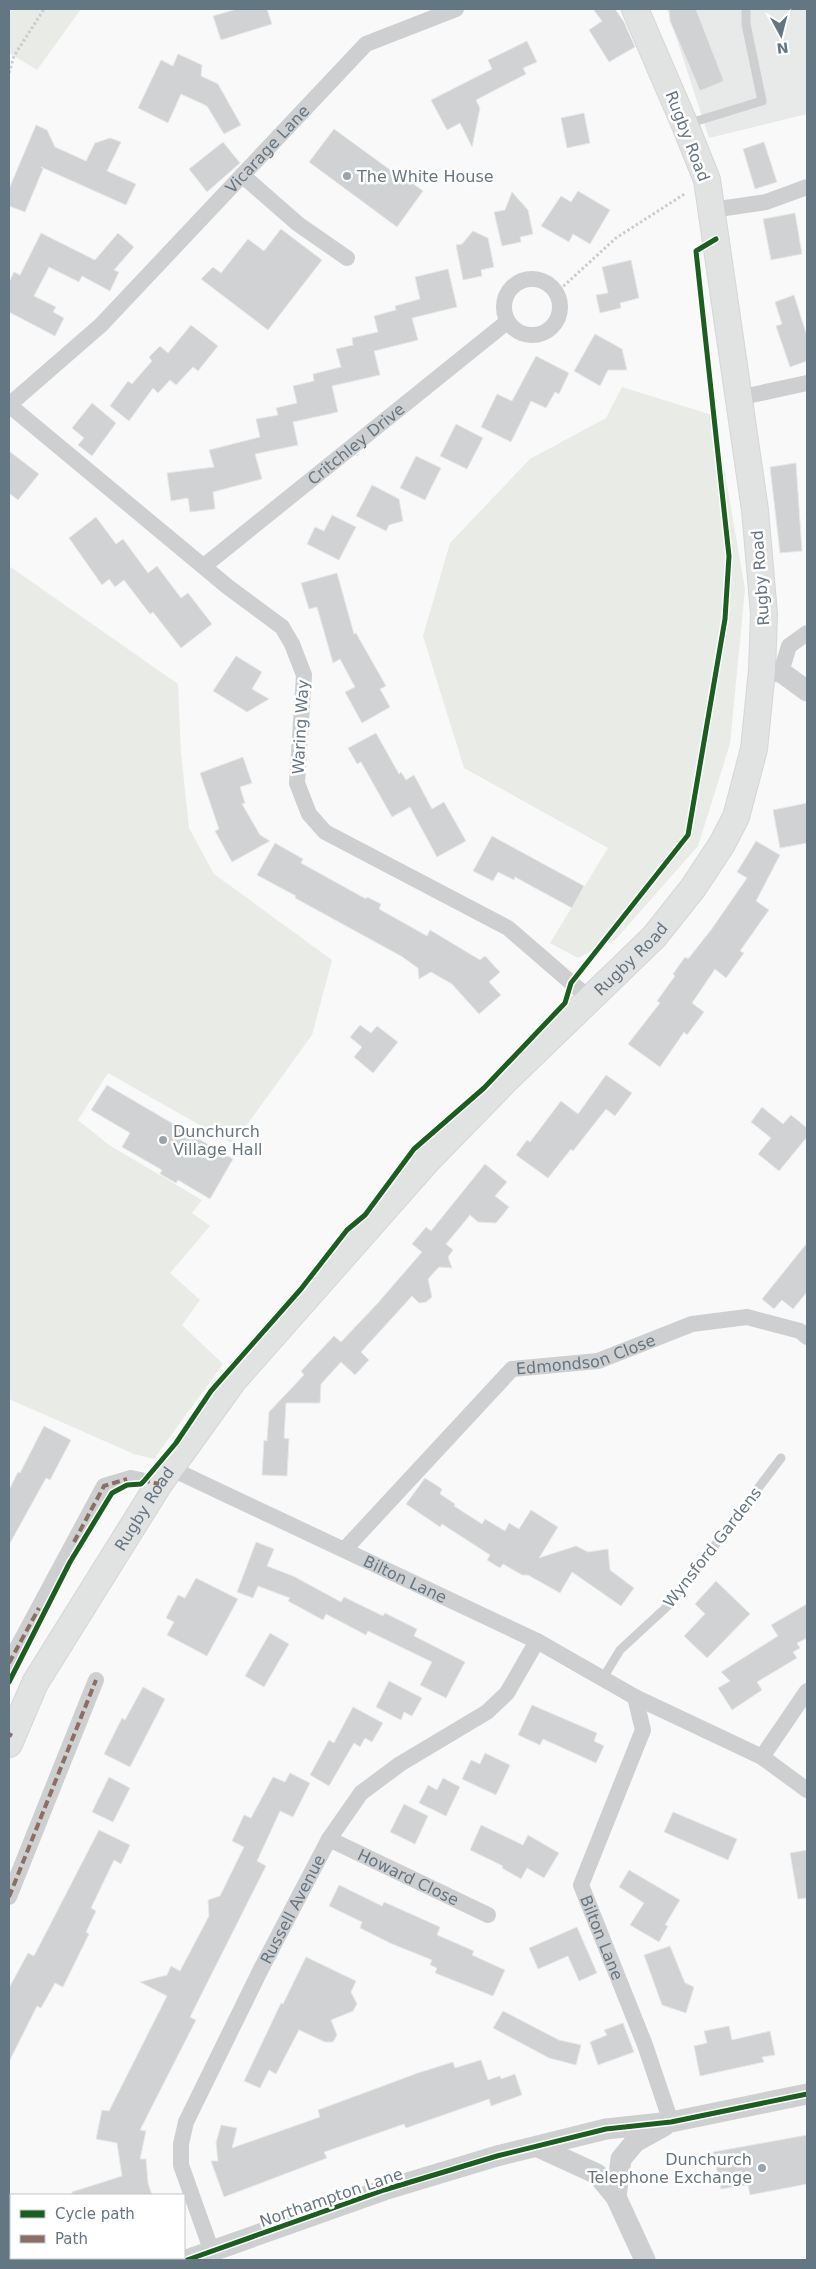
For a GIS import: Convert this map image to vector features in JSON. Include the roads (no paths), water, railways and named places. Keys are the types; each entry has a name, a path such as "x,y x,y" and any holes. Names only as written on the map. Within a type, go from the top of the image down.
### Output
{"main road":[{"name":"Rugby Road","path":"10,1738 34,1683 165,1476 233,1381 428,1160 589,998 654,937 693,888 722,844 736,817 772,671 764,614 755,510 707,180 635,9"}],"street":[{"name":"Vicarage Lane","path":"9,405 101,325 366,44 456,9"},
{"path":"242,175 298,224 347,258"},
{"path":"712,210 766,202 807,187"},
{"path":"535,279 551,286 556,293 560,303 560,313 550,329 541,334 531,336 513,329 507,322 503,304 510,288 517,283 535,279"},
{"name":"Critchley Drive","path":"204,566 507,322"},
{"path":"738,398 807,383"},
{"name":"Waring Way","path":"9,405 204,566 282,627 292,644 304,675 297,783 309,814 325,832 508,928 589,998"},
{"path":"807,633 789,646 772,671 807,691"},
{"name":"Edmondson Close","path":"345,1549 512,1368 598,1361 692,1324 747,1317 800,1331 807,1337"},
{"name":"Bilton Lane","path":"9,1663 104,1486 132,1478 165,1476 345,1549 537,1641 635,1697 762,1757 807,1790"},
{"name":"Russell Avenue","path":"212,2252 182,2165 181,2144 186,2122 260,1969 328,1838 361,1793 400,1764 487,1712 507,1693 537,1641"},
{"path":"9,1897 96,1680"},
{"path":"762,1757 807,1691"},
{"name":"Bilton Lane","path":"635,1697 643,1730 582,1885 645,2045 671,2122"},
{"name":"Howard Close","path":"328,1838 488,1916"},
{"name":"Northampton Lane","path":"186,2260 384,2190 497,2156 606,2129 671,2122 807,2094"},
{"path":"616,2197 621,2159 635,2142 671,2122"},
{"path":"538,2146 597,2174 616,2197 645,2260"}],"lane":[{"path":"685,125 762,101 746,24 746,9"},
{"name":"Wynsford Gardens","path":"603,1678 620,1650 672,1602 781,1458"}],"place":[{"name":"The White House","path":"347,176"},
{"name":"Dunchurch Village Hall","path":"163,1140"},
{"name":"Dunchurch Telephone Exchange","path":"762,2168"}]}
